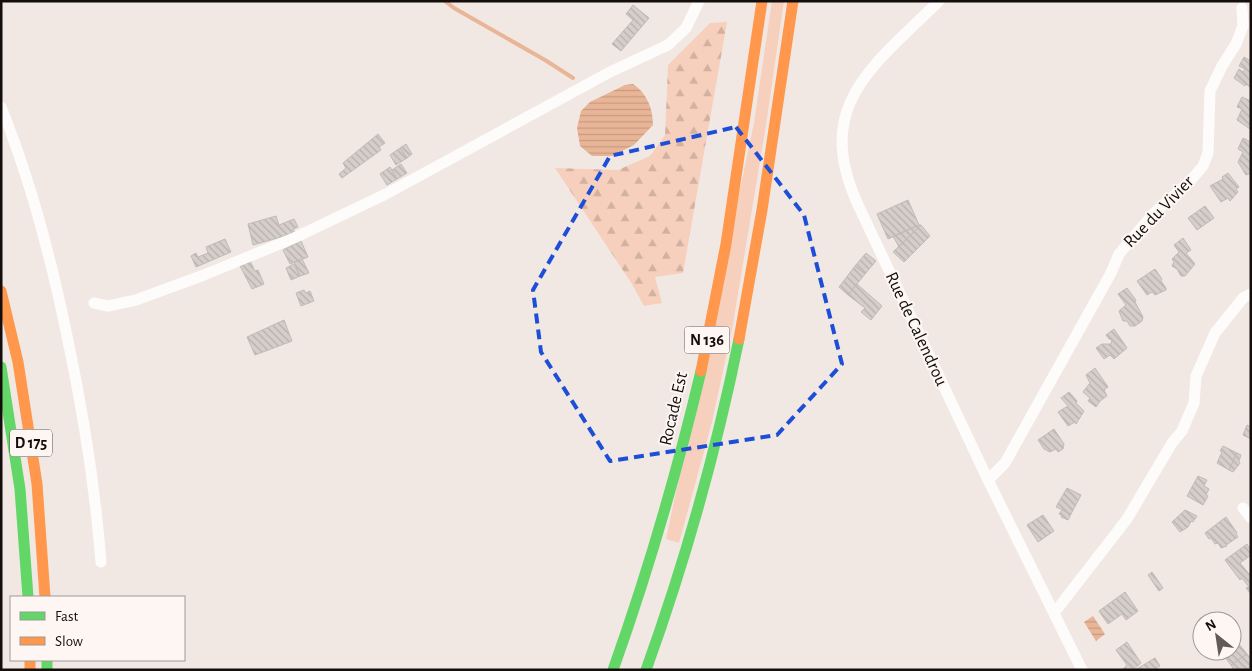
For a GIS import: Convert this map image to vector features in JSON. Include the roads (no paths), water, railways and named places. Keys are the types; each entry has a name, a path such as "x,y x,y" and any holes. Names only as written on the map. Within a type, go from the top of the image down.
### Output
{"highway":[{"name":"Rocade Est","path":"613,670 656,543 696,394 711,324 736,179 762,1"},
{"name":"N 136","path":"646,670 682,561 725,406 740,334 766,182 793,1"},
{"name":"D 175","path":"1,290 18,362 37,484 45,596"},
{"name":"D 175","path":"1,367 20,489 28,596"}],"street":[{"path":"94,303 108,306 136,300 204,276 294,238 386,194 610,72 668,45 686,28 699,1"},
{"name":"Rue de Calendrou","path":"939,1 883,56 862,80 850,102 846,113 842,139 846,178 988,480 1082,670"},
{"name":"Rue du Vivier","path":"988,480 1005,463 1108,280 1120,254 1153,214 1204,166 1208,153 1210,91 1222,66 1236,44 1243,26 1242,8"},
{"path":"1,107 47,243 55,278 86,435 97,512 100,562"},
{"path":"1053,611 1058,608 1127,519 1172,443 1182,431 1194,403 1196,376 1215,333 1243,298 1251,294"},
{"path":"1244,508 1251,518"}],"waterway":[{"path":"445,1 573,78"}]}
